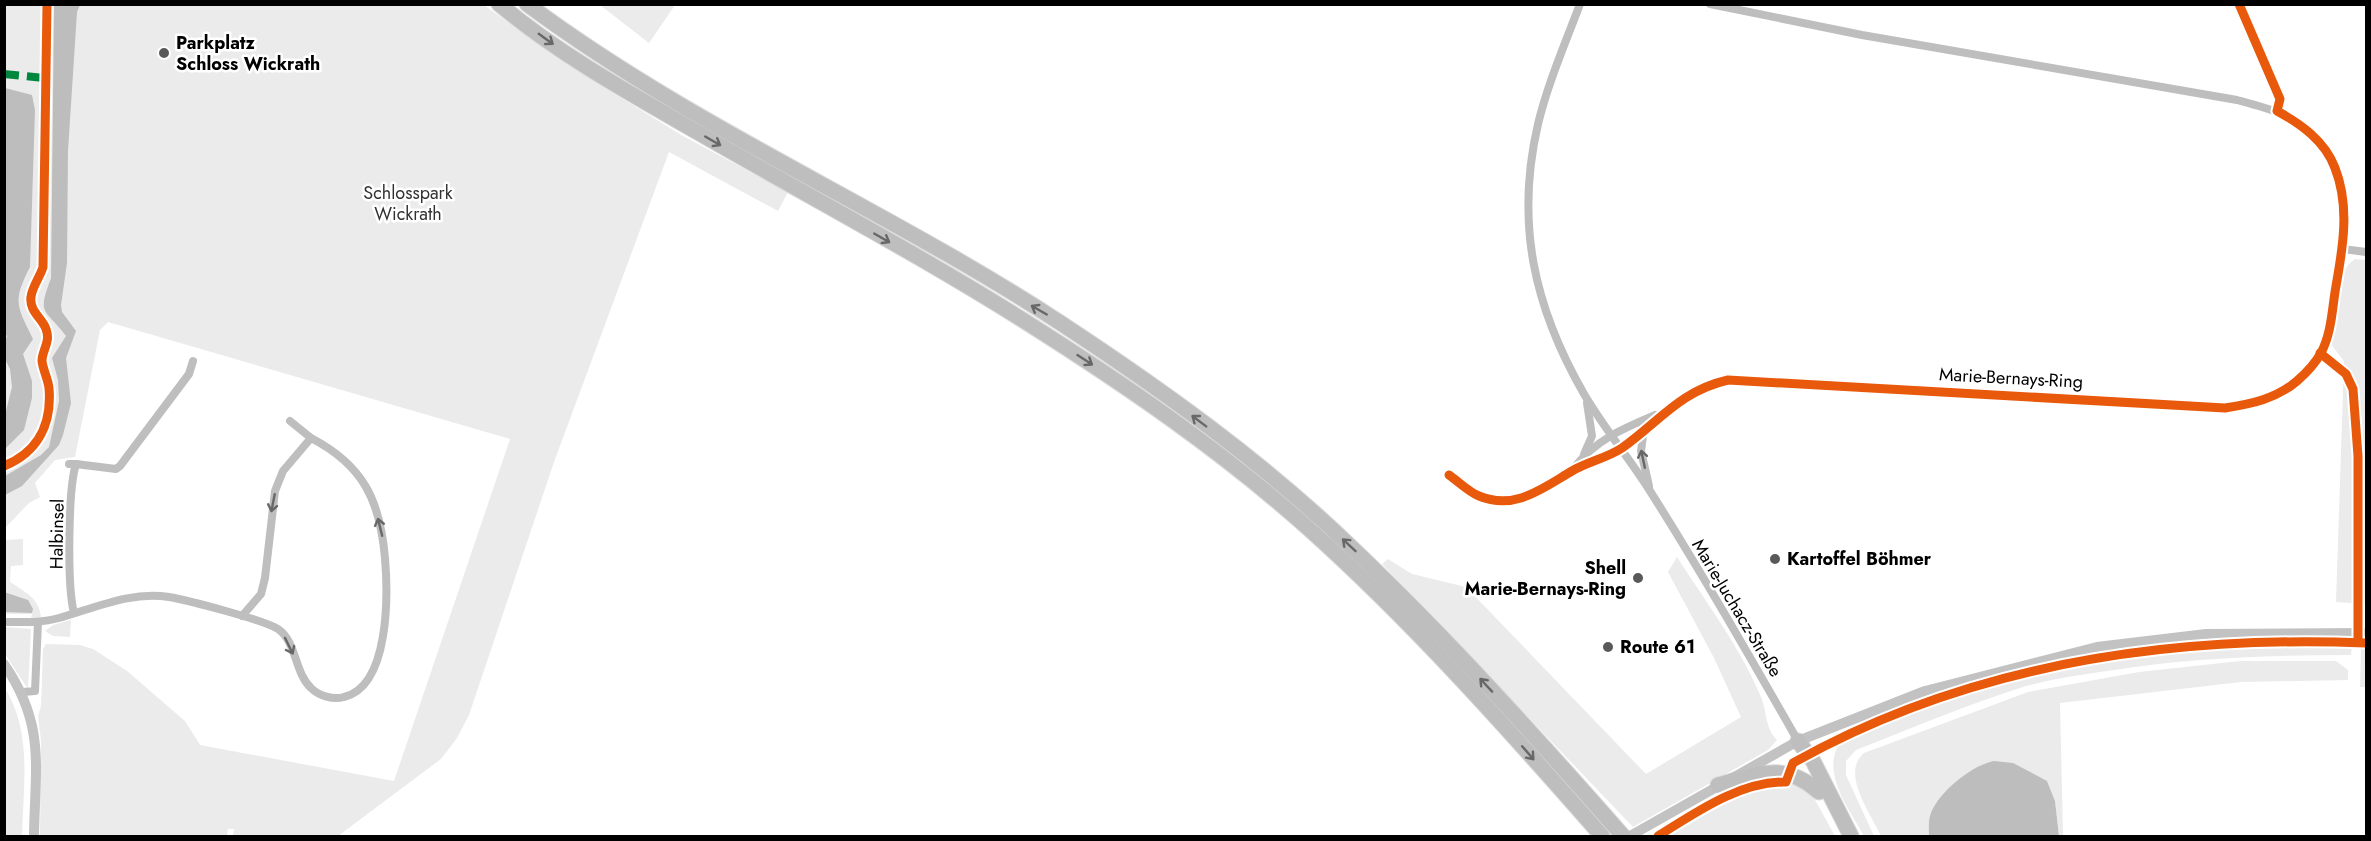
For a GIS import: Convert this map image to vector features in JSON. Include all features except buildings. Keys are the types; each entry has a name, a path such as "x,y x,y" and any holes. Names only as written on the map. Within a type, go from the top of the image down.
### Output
{"highway":[{"path":"499,4 562,50 627,91 1023,320 1134,391 1210,447 1306,526 1367,583 1474,694 1597,831"},
{"path":"527,4 568,35 639,79 1056,320 1140,376 1224,439 1351,546 1477,676 1623,837"},
{"path":"1798,741 1804,765 1841,837"},
{"path":"1798,741 1813,761 1851,837"},
{"path":"1718,785 1773,772 1783,772 1796,775 1819,792"}],"main road":[{"path":"1630,837 1798,741 1925,691 2097,647 2206,634 2367,633"},
{"path":"4,664 23,692 33,720 36,752 34,837"}],"street":[{"name":"Marie-Juchacz-Straße","path":"1580,4 1539,122 1528,196 1531,254 1541,299 1565,358 1585,395 1650,490 1798,741"},
{"name":"Marie-Bernays-Ring","path":"1573,470 1584,455 1611,434 1662,412 1708,385 1736,380 2225,408 2250,404 2272,397 2298,381 2320,353 2330,326 2343,249 2342,190 2335,166 2318,140 2298,123 2277,111 2237,100 1852,33 1710,4"},
{"path":"2343,249 2367,252"},
{"name":"Halbinsel","path":"74,613 70,600 72,464 116,469 120,466 189,374 193,361"},
{"name":"Marie-Juchacz-Straße","path":"1584,455 1592,436 1592,423 1585,395"},
{"name":"Marie-Bernays-Ring","path":"1449,475 1479,496 1515,501 1531,496 1573,470 1620,449 1662,412"},
{"path":"4,622 38,622 111,601 147,596 170,597 242,616 278,630 290,644 299,671 311,689 328,698 351,695 363,687 373,670 384,633 388,598 381,527 368,490 353,466 337,451 311,438 290,421"},
{"name":"Marie-Juchacz-Straße","path":"1644,429 1641,451 1650,490"},
{"path":"242,616 261,594 265,578 275,491 283,471 311,438"},
{"path":"23,692 35,691 38,622"}],"green space":[{"name":"Schlosspark Wickrath","path":"5,5 484,5 559,59 626,101 683,136 788,192 778,211 669,152 554,462 469,715 457,738 441,759 338,836 233,836 234,829 228,829 227,836 40,836 41,741 38,716 41,706 43,649 46,644 80,645 93,649 127,671 185,721 200,745 394,781 510,439 108,322 100,330 75,457 55,460 35,483 40,497 29,503 5,528"},
{"path":"600,5 675,5 649,43"},
{"path":"2355,259 2366,260 2366,604 2336,602 2344,361 2330,343 2336,323 2342,278 2349,264"},
{"path":"23,539 23,565 11,566 10,582 34,600 41,617 31,618 32,614 5,614 5,540"},
{"path":"1677,557 1722,625 1753,678 1763,702 1770,731 1777,740 1768,750 1633,827 1382,564 1388,559 1412,574 1466,587 1646,774 1741,717 1714,658 1668,572"},
{"path":"71,620 70,637 53,636 45,631 53,625"},
{"path":"5,627 31,629 28,689 5,654"},
{"path":"2352,645 2351,655 2198,660 2046,681 1983,700 1941,716 1856,750 1846,761 1846,775 1874,836 1864,836 1845,803 1835,779 1834,756 1839,744 1848,736 1891,718 1987,686 2035,674 2133,656 2233,646"},
{"path":"2361,645 2366,645 2366,687 2360,687"},
{"path":"2240,661 2336,661 2348,670 2348,680 2241,682 2060,703 2063,836 2059,836 2055,801 2047,781 1979,767 1952,787 1938,804 1933,814 1929,836 1881,836 1856,782 1857,761 1864,753 2028,692 2139,672"},
{"path":"4,687 13,704 23,741 22,836 5,836"},
{"path":"1790,778 1809,789 1835,836 1661,836 1705,809 1737,793 1770,785 1787,786"}],"shaded area":[{"path":"54,5 80,5 77,12 68,151 67,263 61,305 62,312 76,331 66,358 71,403 59,445 22,486 5,495 5,476 41,455 49,447 59,401 58,380 52,358 66,336 48,315 44,305 51,278"},
{"path":"5,88 32,95 35,110 30,267 19,296 20,311 33,339 23,354 32,381 32,398 24,430 5,449 5,415 12,387 10,369 5,359 7,336 4,332"},
{"path":"4,592 28,600 33,609 32,613 5,612"},
{"path":"1994,761 2013,763 2047,781 2055,801 2059,836 1929,836 1930,816 1941,797 1967,774"}],"marked path":[{"path":"4,74 45,78"}],"cycle path":[{"path":"4,466 16,460 34,445 45,425 48,413 48,385 42,361 47,334 31,302 33,290 43,267 47,4"},
{"path":"1449,475 1475,494 1492,500 1505,501 1528,496 1578,468 1622,448 1683,399 1711,385 1728,380 2225,408 2254,402 2281,392 2310,368 2321,353 2327,337 2343,242 2344,212 2340,182 2331,158 2311,134 2277,111 2280,99 2239,4"},
{"path":"2320,353 2346,374 2353,389 2358,456 2358,642"},
{"path":"1658,836 1735,793 1769,783 1786,782 1793,763 1860,729 1929,701 1999,679 2071,663 2144,651 2217,644 2366,643"}],"place":[{"name":"Parkplatz Schloss Wickrath","path":"164,53"},
{"name":"Kartoffel Böhmer","path":"1775,559"},
{"name":"Shell Marie-Bernays-Ring","path":"1638,578"},
{"name":"Route 61","path":"1608,647"}]}
